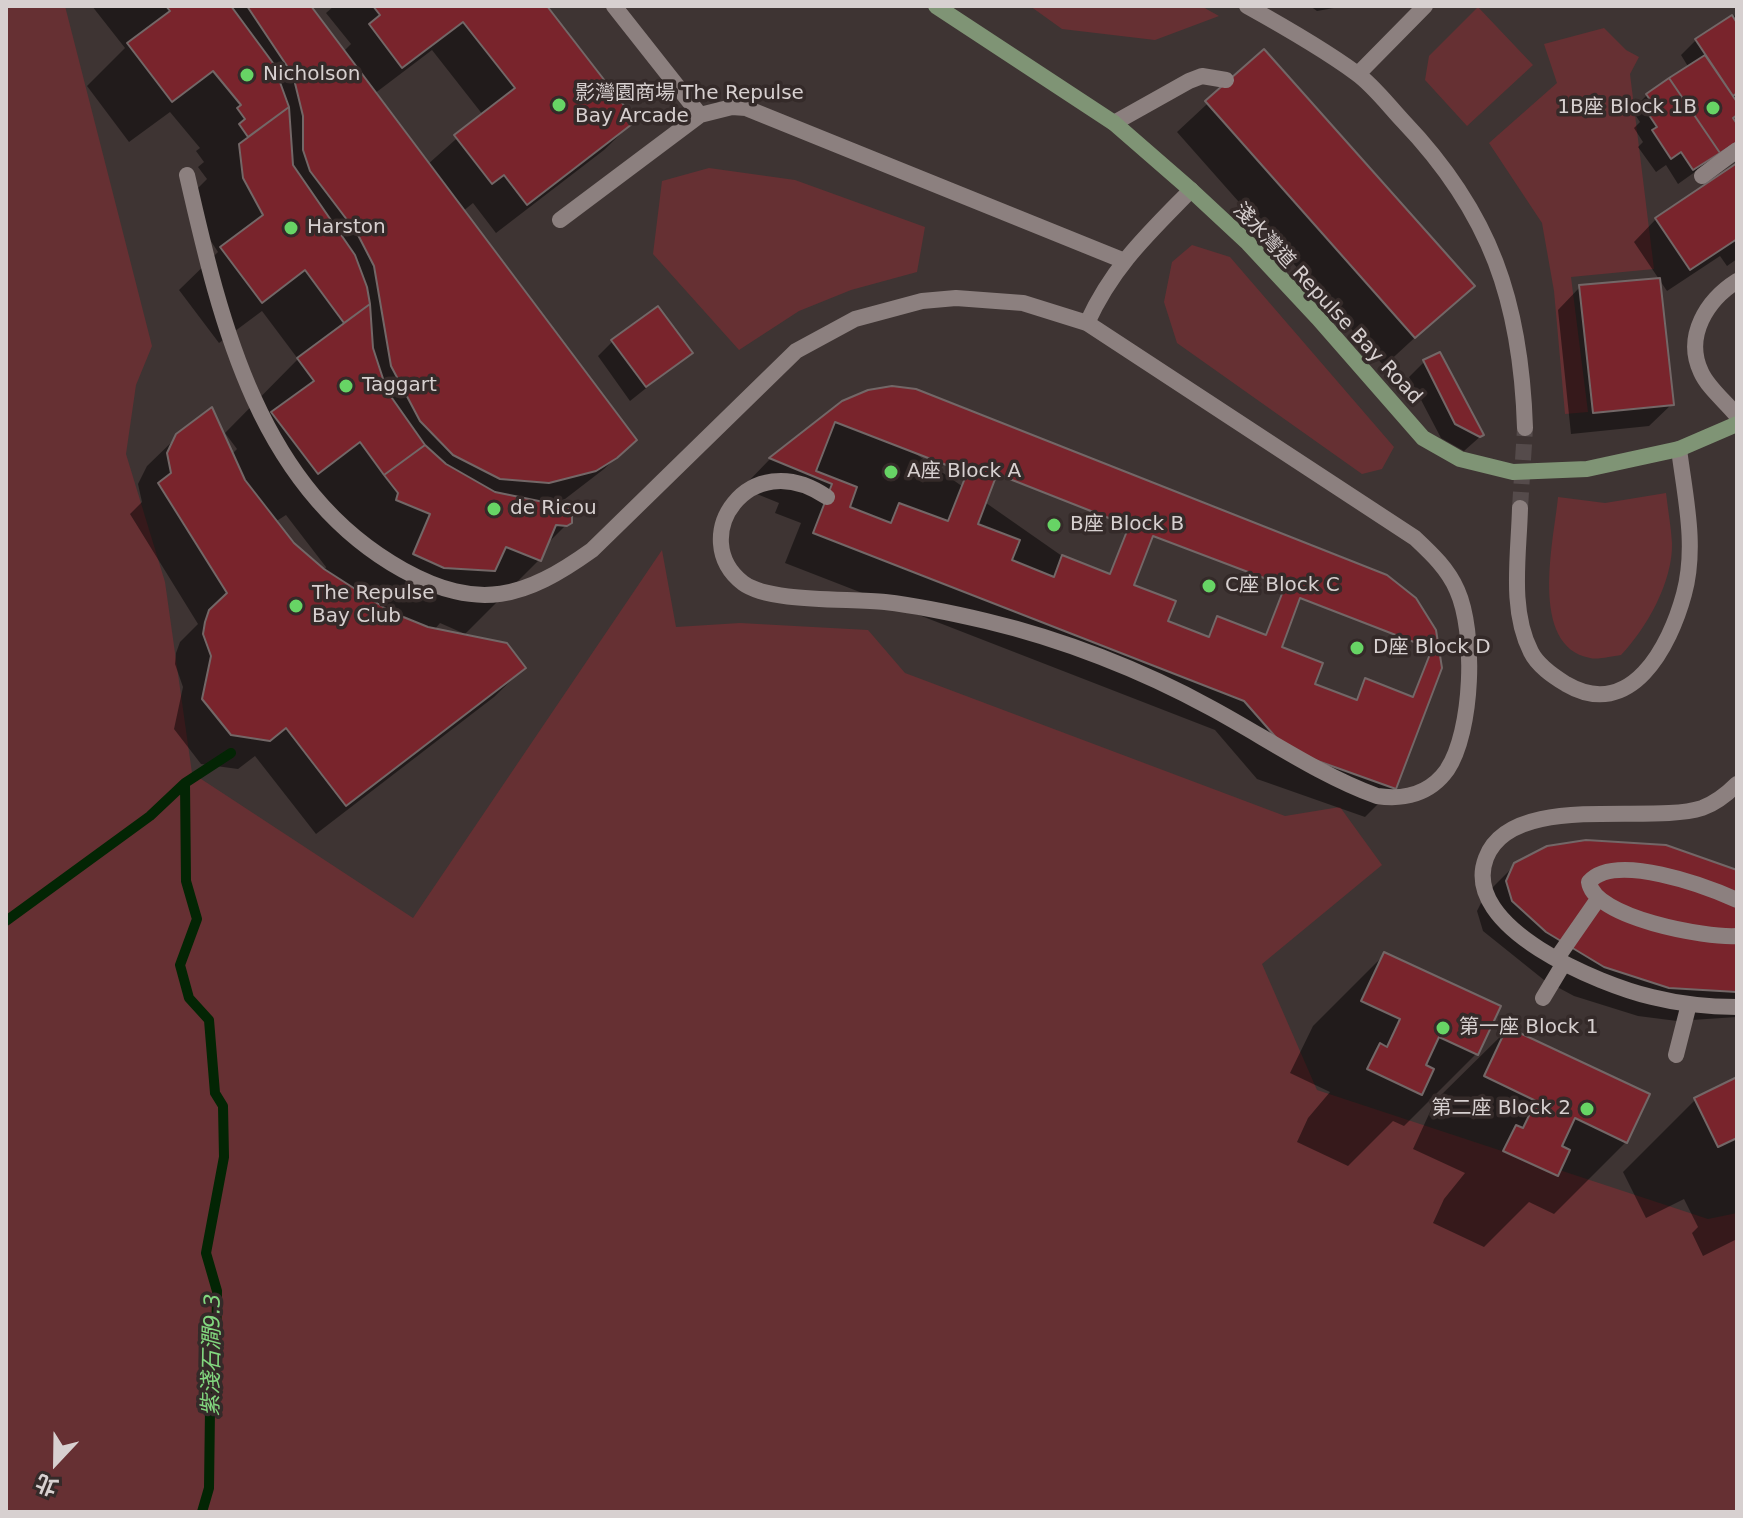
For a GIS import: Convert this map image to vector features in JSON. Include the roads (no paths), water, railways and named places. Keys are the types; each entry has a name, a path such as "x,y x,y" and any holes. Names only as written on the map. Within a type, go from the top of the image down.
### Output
{"main road":[{"name":"淺水灣道 Repulse Bay Road","path":"936,6 1114,123 1191,190 1298,297 1423,438 1460,459 1513,472 1575,469 1679,449 1737,424"}],"street":[{"path":"614,6 700,115"},
{"path":"1247,6 1358,74 1416,135 1453,181 1492,247 1509,299 1521,356 1525,428"},
{"path":"1358,74 1425,6"},
{"path":"1114,123 1202,76 1226,80"},
{"path":"560,220 700,115 732,107 746,108 1122,260"},
{"path":"1702,176 1737,150"},
{"path":"187,175 216,303 244,380 303,486 333,520 376,555 416,577 457,592 492,596 525,591 558,574 592,550 771,372 805,345 855,319 911,303 956,298 1023,303 1087,323 1415,538 1434,555 1449,575 1464,610 1469,660 1463,723 1454,755 1435,783 1406,797 1391,798 1363,791 1179,692 1039,635 939,611 887,603 767,596 739,580 729,567 722,535 724,519 743,491 758,483 777,481 797,483 827,497"},
{"path":"1087,323 1103,289 1122,260 1191,190"},
{"path":"1737,281 1714,299 1705,311 1697,338 1696,356 1701,373 1737,416"},
{"path":"1520,508 1520,622 1532,654 1550,674 1572,687 1593,694 1617,694 1630,688 1650,666 1684,595 1692,547 1679,449"},
{"path":"1737,784 1721,798 1683,812 1574,815 1516,827 1502,835 1485,860 1483,890 1496,915 1561,960 1612,985 1689,1004 1737,1007"},
{"path":"1737,900 1676,879 1617,870 1595,875 1589,882 1598,899 1661,926 1737,936"},
{"path":"1543,998 1561,960 1598,899"},
{"path":"1676,1055 1689,1004"}],"waterway":[{"path":"6,921 150,816 185,783 231,753"},
{"name":"紫淺石澗9.3","path":"185,783 186,881 197,919 180,965 189,998 209,1020 215,1093 223,1106 224,1157 206,1253 217,1291 209,1488 202,1512"}],"tunnel":[{"path":"1520,508 1525,428"}],"place":[{"name":"Nicholson","path":"247,75"},
{"name":"影灣園商場 The Repulse Bay Arcade","path":"559,105"},
{"name":"1B座 Block 1B","path":"1713,108"},
{"name":"Harston","path":"291,228"},
{"name":"Taggart","path":"346,386"},
{"name":"A座 Block A","path":"891,472"},
{"name":"de Ricou","path":"494,509"},
{"name":"B座 Block B","path":"1054,525"},
{"name":"C座 Block C","path":"1209,586"},
{"name":"The Repulse Bay Club","path":"296,606"},
{"name":"D座 Block D","path":"1357,648"},
{"name":"第一座 Block 1","path":"1443,1028"},
{"name":"第二座 Block 2","path":"1587,1109"}]}
